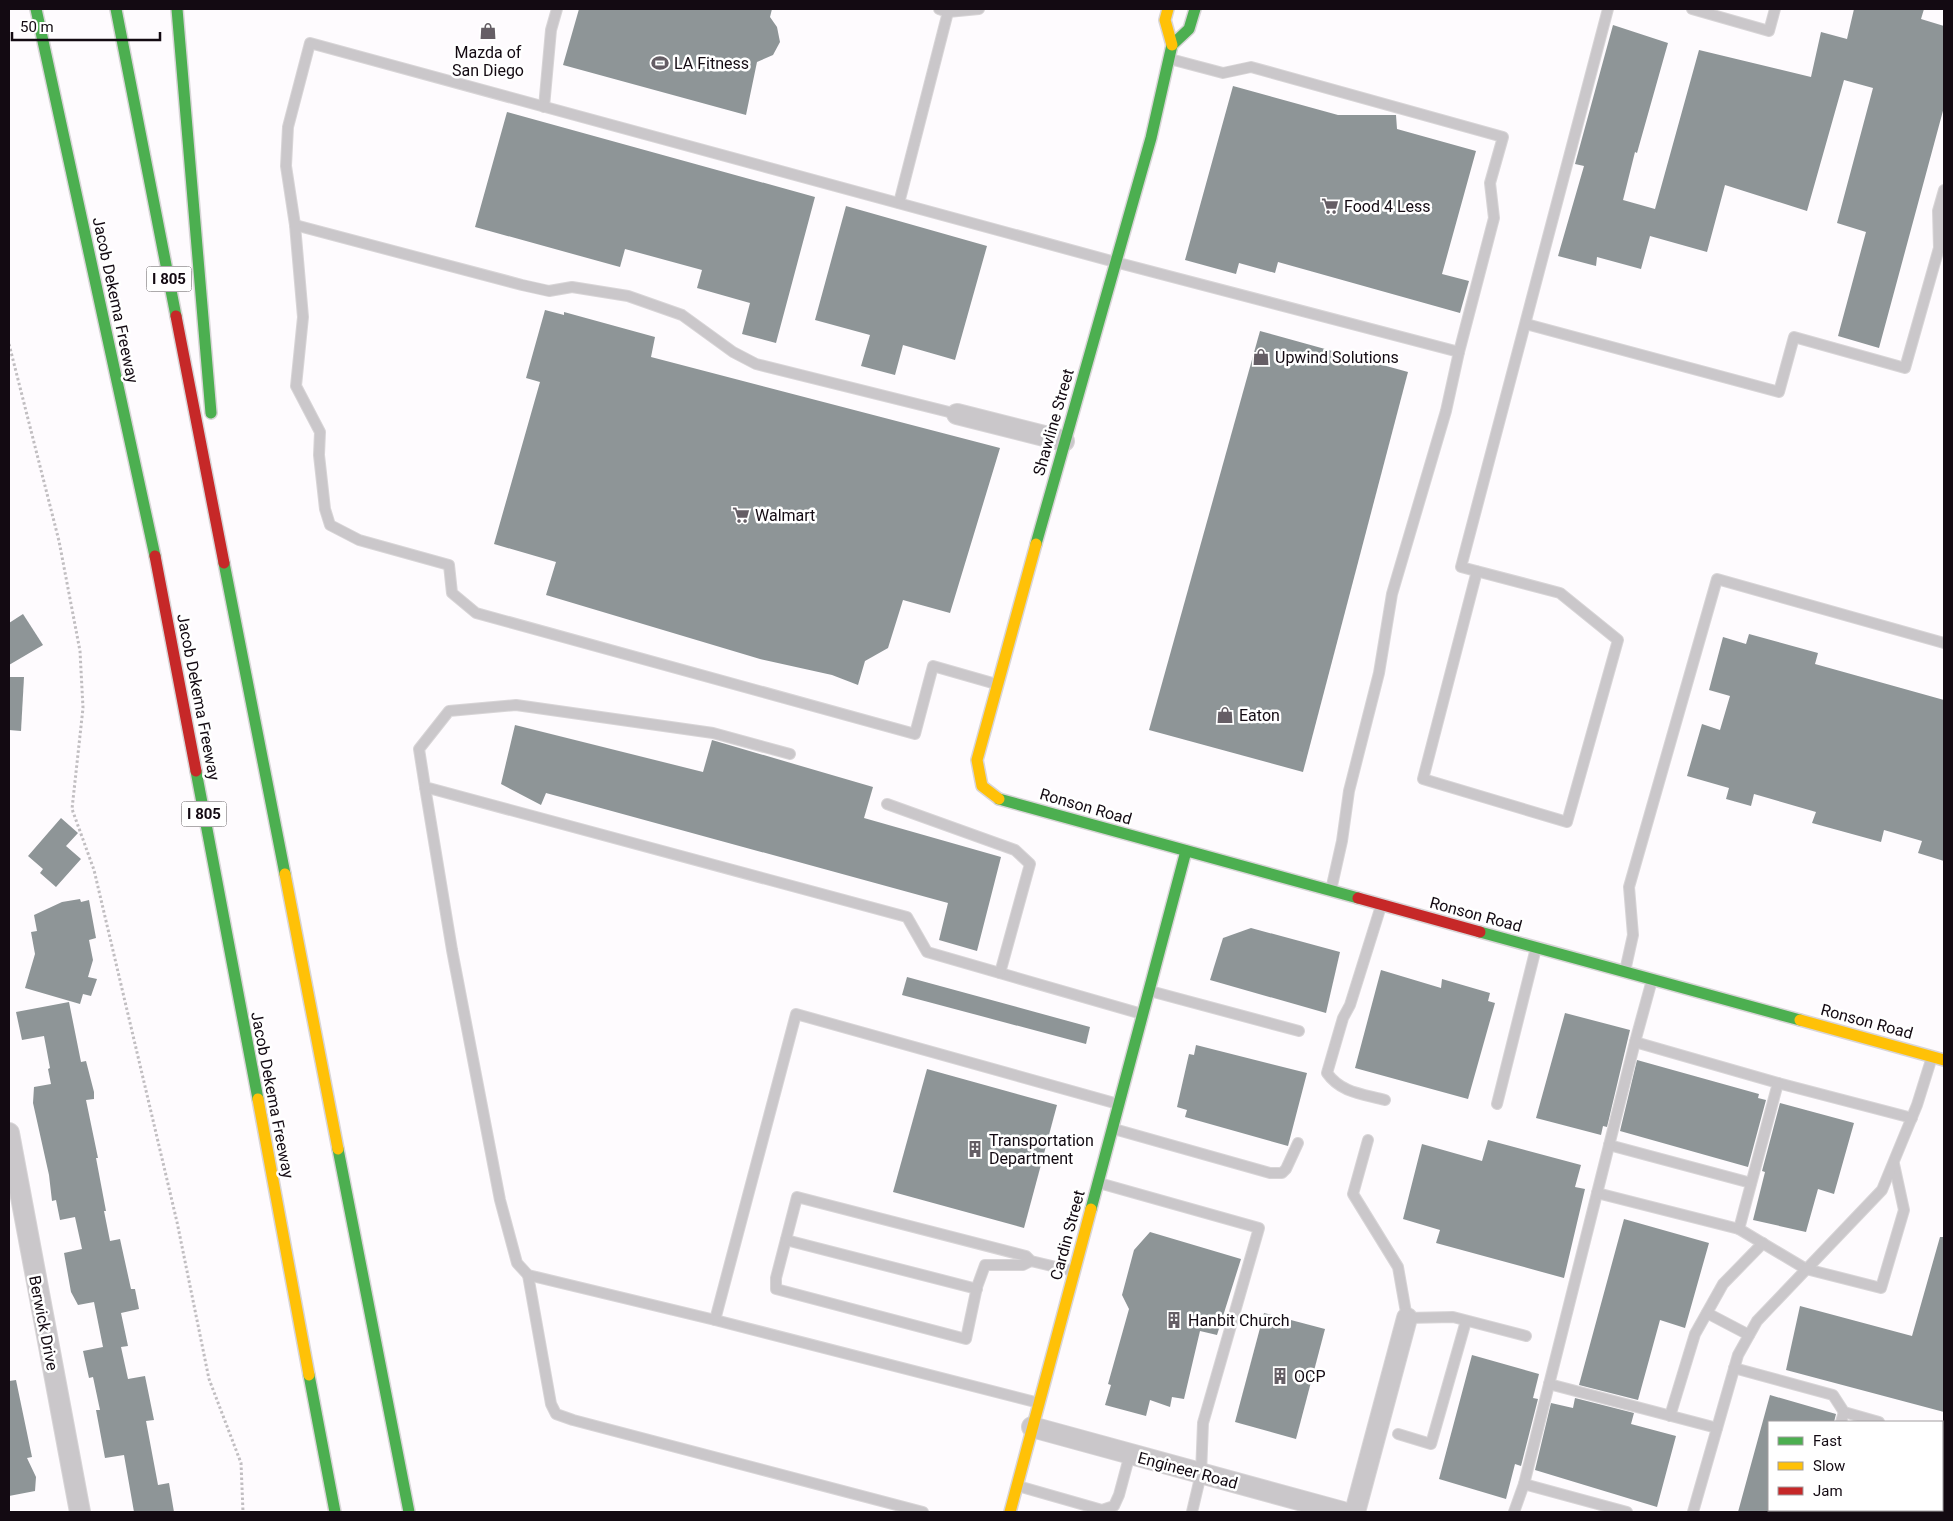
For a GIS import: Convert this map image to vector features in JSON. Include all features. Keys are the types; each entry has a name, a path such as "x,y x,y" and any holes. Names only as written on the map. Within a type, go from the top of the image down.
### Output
{"main road":[{"name":"Jacob Dekema Freeway","path":"36,9 167,614 334,1510"},
{"name":"I 805","path":"116,9 223,549 409,1512"},
{"path":"169,9 184,90"},
{"path":"177,9 212,426"},
{"path":"1168,9 1165,20 1172,45"},
{"name":"Shawline Street","path":"1000,799 982,786 976,760 1064,441 1151,138 1172,45 1189,29 1195,9"},
{"path":"215,454 223,549"},
{"name":"Ronson Road","path":"1000,799 1944,1060"},
{"name":"Cardin Street","path":"1010,1512 1186,851"}],"street":[{"path":"957,414 1064,441"},
{"name":"Berwick Drive","path":"9,1133 80,1512"},
{"path":"1355,1512 1407,1318"},
{"name":"Engineer Road","path":"1032,1427 1321,1509 1343,1512"}],"lane":[{"path":"544,107 551,30 556,9"},
{"path":"899,203 943,10 967,11 979,9"},
{"path":"1477,571 1423,779 1567,822 1618,640 1560,592 1477,571 1461,567 1608,9"},
{"path":"1692,9 1769,32 1775,9"},
{"path":"997,685 933,666 914,734 476,613 452,593 449,565 360,540 330,525 325,509 318,455 320,432 296,386 304,317 295,225 286,166 288,127 310,43 1115,262 1459,352"},
{"path":"1168,59 1223,73 1251,67 1503,137 1490,183 1494,218 1446,410 1392,594 1379,673 1349,791 1342,840 1331,891"},
{"path":"1526,324 1779,392 1794,337 1906,368 1939,248 1938,211 1944,190"},
{"path":"295,225 549,291 572,287 628,296 682,316 733,352 756,364 957,414"},
{"path":"1625,972 1634,935 1630,887 1717,579 1944,644"},
{"path":"790,754 713,733 516,705 449,710 419,749 452,950 500,1200 517,1263 528,1275 551,1404 556,1414 923,1512"},
{"path":"425,787 907,917 927,952 1143,1014"},
{"path":"887,804 1015,850 1030,864 1000,973"},
{"path":"1382,905 1350,1005 1343,1018 1327,1074 1334,1083 1344,1089 1385,1100"},
{"path":"1498,1104 1536,948"},
{"path":"1514,1512 1524,1484 1652,979"},
{"path":"1149,991 1299,1031"},
{"path":"715,1320 796,1014 1119,1104"},
{"path":"1635,1042 1912,1118"},
{"path":"1693,1512 1738,1355 1757,1321 1882,1190 1912,1118 1932,1056"},
{"path":"1739,1229 1778,1082"},
{"path":"1113,1128 1270,1173 1282,1173 1286,1169 1298,1143"},
{"path":"1368,1140 1353,1194 1398,1267 1407,1318 1453,1317 1526,1336"},
{"path":"1609,1145 1751,1184"},
{"path":"1597,1193 1739,1229 1806,1269 1881,1288 1904,1210 1894,1164"},
{"path":"1098,1182 1259,1228 1203,1423 1201,1474 1192,1512"},
{"path":"1031,1261 1023,1265 985,1265 977,1289 966,1339 776,1289 776,1278 797,1197 1026,1256 1031,1261 1074,1271"},
{"path":"786,1240 977,1289"},
{"path":"1670,1416 1695,1334 1723,1284 1763,1244"},
{"path":"528,1275 715,1320 1039,1404"},
{"path":"1707,1313 1749,1335"},
{"path":"1398,1434 1431,1444 1466,1320"},
{"path":"1734,1368 1834,1395 1843,1417 1872,1421"},
{"path":"1549,1384 1717,1428"},
{"path":"1017,1486 1102,1510 1114,1506 1119,1495 1130,1454"},
{"path":"1524,1484 1627,1512"}],"path":[{"path":"9,344 59,541 80,651 83,708 72,809 94,870 177,1222 209,1378 241,1463 243,1512"}],"building":[{"name":"LA Fitness","path":"579,9 772,9 770,17 777,27 780,42 773,55 757,62 746,115 563,65"},
{"path":"1854,9 1924,9 1921,19 1944,26 1944,107 1879,348 1838,336 1866,232 1837,223 1873,88 1844,80 1807,211 1725,185 1707,252 1650,236 1641,269 1597,257 1596,266 1558,256 1584,166 1575,164 1613,25 1668,43 1637,153 1635,152 1623,200 1655,209 1699,50 1811,77 1821,32 1847,39"},
{"name":"Food 4 Less","path":"1233,86 1338,115 1396,115 1397,129 1476,151 1442,274 1469,281 1460,313 1278,262 1275,273 1239,263 1236,274 1185,260"},
{"path":"507,112 815,197 776,343 742,334 750,303 697,288 702,270 625,249 620,267 475,227"},
{"path":"846,206 987,246 955,360 903,345 895,375 861,366 870,335 815,320"},
{"name":"Walmart","path":"545,310 564,315 564,312 655,337 651,357 1000,448 950,613 903,600 888,648 865,661 858,685 832,675 760,659 546,595 556,562 494,544 540,382 526,378"},
{"path":"1260,331 1408,372 1303,772 1149,730"},
{"path":"23,614 43,645 9,665 9,623"},
{"path":"1749,634 1818,653 1815,664 1944,700 1944,861 1918,853 1922,841 1884,830 1881,842 1812,823 1816,812 1754,794 1751,806 1726,799 1729,788 1687,776 1702,724 1720,730 1730,696 1709,690 1723,637 1746,644"},
{"path":"9,677 24,677 21,731 9,730"},
{"path":"515,725 703,772 712,740 873,787 864,818 1001,857 977,951 939,940 948,903 546,793 541,805 501,784"},
{"path":"61,818 78,833 66,846 81,859 56,887 40,873 43,869 28,856"},
{"path":"80,899 81,902 89,900 96,938 89,940 93,960 88,977 97,979 91,996 83,994 80,1004 25,988 35,954 31,932 37,931 34,915 62,902"},
{"path":"1251,928 1340,952 1326,1013 1210,980 1223,938"},
{"path":"1381,970 1441,988 1442,979 1490,993 1488,1001 1495,1003 1468,1099 1355,1068"},
{"path":"907,977 1090,1027 1086,1044 902,995"},
{"path":"69,1002 81,1062 86,1061 94,1092 94,1099 86,1100 98,1158 96,1158 110,1241 120,1239 131,1289 135,1289 139,1309 121,1313 128,1346 121,1347 128,1379 145,1376 154,1420 146,1421 158,1485 169,1483 174,1512 134,1512 124,1455 105,1458 96,1410 100,1410 93,1377 89,1378 83,1351 103,1347 94,1302 78,1305 71,1292 64,1253 82,1249 75,1217 60,1220 56,1200 52,1201 49,1175 33,1103 34,1087 51,1084 44,1036 22,1040 16,1012"},
{"path":"1565,1013 1630,1030 1607,1127 1603,1126 1601,1135 1536,1118"},
{"path":"1196,1045 1307,1073 1288,1146 1185,1117 1187,1110 1177,1107 1189,1054 1194,1055"},
{"path":"1637,1060 1759,1094 1758,1098 1766,1100 1748,1167 1620,1131"},
{"name":"Transportation Department","path":"927,1069 1057,1105 1024,1228 893,1192"},
{"path":"1780,1103 1854,1123 1834,1194 1818,1189 1806,1232 1753,1220 1765,1172 1762,1171"},
{"path":"1488,1140 1581,1165 1575,1187 1585,1189 1564,1278 1436,1243 1440,1230 1403,1219 1422,1144 1482,1161"},
{"path":"1624,1219 1709,1243 1685,1328 1660,1320 1638,1400 1579,1385"},
{"name":"Hanbit Church","path":"1150,1232 1241,1259 1217,1335 1200,1331 1184,1399 1172,1397 1170,1407 1150,1400 1146,1416 1105,1405 1111,1385 1108,1384 1129,1309 1122,1295 1134,1250"},
{"path":"1940,1237 1944,1237 1944,1412 1786,1370 1800,1306 1912,1336"},
{"name":"OCP","path":"1264,1313 1325,1329 1296,1439 1235,1422"},
{"path":"1472,1355 1539,1374 1533,1398 1538,1399 1521,1466 1515,1464 1506,1499 1439,1479"},
{"path":"16,1380 32,1457 27,1458 36,1477 35,1491 9,1496 9,1381"},
{"path":"1770,1395 1836,1414 1834,1421 1768,1421 1769,1512 1738,1512"},
{"path":"1575,1398 1634,1413 1631,1424 1676,1436 1657,1507 1535,1470 1551,1403 1573,1408"}],"traffic: fast":[{"path":"36,9 155,556"},
{"path":"116,9 176,316"},
{"path":"177,9 211,413"},
{"path":"1036,544 1151,138 1172,45 1189,29 1195,9"},
{"path":"224,563 285,874"},
{"path":"196,771 258,1099"},
{"path":"999,799 1358,898"},
{"path":"1091,1209 1186,851"},
{"path":"1480,932 1800,1020"},
{"path":"338,1149 409,1512"},
{"path":"309,1375 335,1512"}],"traffic: slow":[{"path":"1168,9 1165,20 1172,45"},
{"path":"999,799 982,786 977,760 1036,544"},
{"path":"285,874 338,1149"},
{"path":"1800,1020 1944,1060"},
{"path":"258,1099 309,1375"},
{"path":"1010,1512 1091,1209"}],"traffic: jam":[{"path":"176,316 224,563"},
{"path":"155,556 196,771"},
{"path":"1358,898 1480,932"}],"place":[{"name":"Mazda of San Diego","path":"488,31"},
{"name":"LA Fitness","path":"660,63"},
{"name":"Food 4 Less","path":"1330,206"},
{"name":"Upwind Solutions","path":"1261,357"},
{"name":"Walmart","path":"741,515"},
{"name":"Eaton","path":"1225,715"},
{"name":"Transportation Department","path":"975,1149"},
{"name":"Hanbit Church","path":"1174,1320"},
{"name":"OCP","path":"1280,1376"}]}
